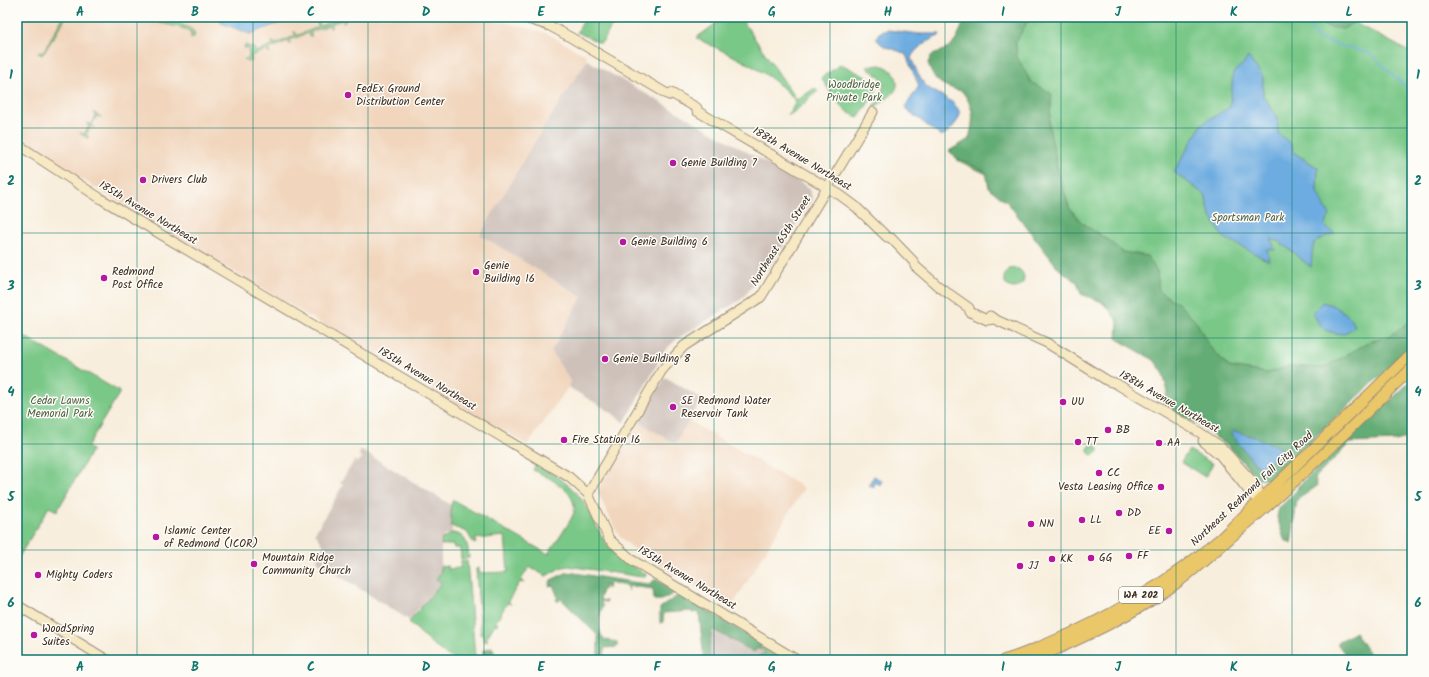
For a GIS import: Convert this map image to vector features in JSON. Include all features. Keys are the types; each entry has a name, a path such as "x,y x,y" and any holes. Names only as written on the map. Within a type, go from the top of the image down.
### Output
{"main road":[{"name":"Northeast Redmond Fall City Road","path":"1004,660 1019,656 1073,633 1118,610 1195,559 1262,505 1412,353"},
{"name":"Northeast Redmond Fall City Road","path":"1033,660 1123,618 1168,590 1412,368"}],"street":[{"name":"188th Avenue Northeast","path":"522,17 550,26 669,95 671,94 683,100 697,108 698,112 828,188 855,206 887,237 891,238 914,262 915,266 938,286 969,308 972,307 990,315 994,320 1047,343 1108,381 1112,388 1207,444 1228,464 1252,495 1262,505"},
{"name":"Northeast 65th Street","path":"588,494 662,370 684,346 761,296 873,112"},
{"name":"185th Avenue Northeast","path":"17,144 103,200 569,477 588,494 609,539 632,560 797,660"},
{"path":"17,605 108,660"}],"shaded area":[{"path":"22,17 472,17 508,23 546,33 586,55 587,60 480,235 582,297 551,351 570,381 568,387 527,445 168,233 167,230 47,158 17,137 17,25"},
{"path":"587,60 808,187 812,198 776,257 742,299 677,339 665,350 624,423 611,412 568,387 570,381 551,351 582,297 480,235 529,151"},
{"path":"665,377 702,399 675,444 639,422"},
{"path":"689,421 804,488 731,608 638,552 619,536 597,491 639,422 674,444"},
{"path":"361,450 451,505 452,533 445,535 441,544 441,582 409,620 319,563 317,559 324,546 315,533 343,485 340,483 355,460 357,463 362,458 359,455"},
{"path":"712,628 754,652 759,648 766,653 759,656 770,660 710,660 709,649"}],"green space":[{"path":"63,17 66,17 44,53 42,55 38,53 39,51 43,53"},
{"path":"138,17 159,19 177,23 191,29 195,33 194,37 191,39 191,34 185,29"},
{"path":"336,17 345,17 346,21 344,23 341,20 331,24 331,29 329,25 311,32 311,37 308,33 290,40 290,45 288,41 269,49 269,54 267,50 251,56 252,61 247,62 244,59 249,58 248,48 244,48 245,45 254,48 256,52 273,45 272,41 275,44 295,36 294,31 298,35 318,27 317,22 319,22 320,26 337,19"},
{"path":"586,17 617,17 603,41 600,43 577,32"},
{"path":"725,17 740,17 797,100 815,88 818,91 798,109 788,115 796,102 775,81 750,65 696,38"},
{"path":"966,17 1030,17 1016,42 1017,57 1031,82 1052,94 1049,126 1058,171 1069,207 1082,223 1123,252 1147,256 1157,271 1159,291 1179,304 1197,323 1210,347 1229,367 1268,373 1290,366 1323,368 1371,341 1388,337 1412,320 1412,346 1269,480 1258,479 1228,446 1197,424 1161,404 1168,392 1162,371 1154,360 1117,339 1118,322 1105,303 1081,294 1077,282 1059,269 1007,202 989,188 986,172 955,157 949,151 969,139 972,125 971,109 962,91 950,88 940,83 933,75 928,63 931,56 948,48 956,40"},
{"name":"Sportsman Park","path":"972,17 1330,17 1345,28 1353,22 1412,53 1412,340 1230,447 1171,388 1164,369 1081,280 986,174 957,160 988,104"},
{"path":"1316,17 1332,17 1345,22 1353,17 1361,17 1343,29 1324,25"},
{"name":"Woodbridge Private Park","path":"841,64 876,82 877,84 876,91 859,117 853,115 842,107 821,78"},
{"path":"879,65 888,68 895,75 897,87 891,95 874,109 873,108 884,85 879,77 867,67"},
{"path":"93,112 101,117 97,116 92,125 95,128 91,126 86,135 89,137 87,138 80,133 84,134 89,126 86,123 91,124 96,115"},
{"path":"1014,268 1021,271 1024,278 1021,285 1014,288 1007,285 1004,278 1007,271"},
{"name":"Cedar Lawns Memorial Park","path":"17,332 120,392 87,447 92,450 57,511 49,507 17,560"},
{"path":"1412,380 1412,437 1395,441 1350,443 1315,478 1317,486 1297,500 1291,544 1284,539 1277,517 1279,508 1297,490 1298,486"},
{"path":"1091,445 1095,445 1098,450 1095,455 1091,455 1088,452 1088,448"},
{"path":"1189,450 1213,464 1205,477 1181,462"},
{"path":"536,464 574,490 589,511 602,537 612,550 631,566 646,574 645,577 642,577 568,566 560,568 546,576 529,567 521,580 524,583 520,582 508,601 511,604 507,603 496,622 499,625 495,624 486,639 488,640 485,642 483,640 484,637 481,635 476,569 479,568 479,573 508,572 505,536 475,539 476,543 474,544 467,532 451,526 451,505 453,500 548,554 573,515 574,504 567,491 561,486 533,470"},
{"path":"452,533 464,538 468,549 469,558 461,559 460,548 454,548 453,545 441,545 442,539"},
{"path":"461,561 467,561 475,656 473,660 457,660 444,654 409,622 441,583 436,579 441,572 440,567 448,566 448,569 460,568"},
{"path":"568,572 649,584 656,579 676,592 662,600 654,600 653,589 629,586 628,591 627,586 609,583 608,589 604,584 605,589 602,590 600,600 606,601 606,603 603,601 601,603 603,606 599,624 601,634 606,640 617,642 617,647 604,648 604,660 598,660 598,636 561,599 558,602 556,600 558,597 553,585 549,586 551,580"},
{"path":"680,594 762,644 754,652 712,629 709,649 710,660 704,660 699,612 664,613 663,622 660,623 660,608"},
{"path":"1355,632 1373,660 1349,660 1337,643"},
{"path":"760,646 782,660 770,660 759,656 766,653 759,648"},
{"path":"492,647 495,652 492,652 492,656 496,656 497,660 483,660 483,650"}],"water":[{"path":"219,17 295,17 250,34 221,23"},
{"path":"887,30 920,34 940,34 919,48 911,58 919,76 926,86 951,101 959,111 959,117 955,124 943,135 941,136 906,109 906,106 919,86 906,55 902,52 882,45 876,38 879,33"},
{"path":"1248,57 1263,77 1263,96 1278,118 1278,133 1292,145 1293,152 1318,168 1317,192 1330,215 1324,226 1335,233 1317,241 1314,244 1311,267 1280,242 1271,239 1275,250 1267,249 1269,261 1223,237 1210,215 1205,195 1174,172 1202,124 1230,107 1233,73"},
{"path":"1322,302 1332,305 1342,311 1350,318 1355,326 1344,334 1328,331 1321,327 1313,313"},
{"path":"1234,431 1261,439 1280,448 1279,453 1265,468 1256,465 1231,434"},
{"path":"874,476 882,481 880,485 875,482 874,487 869,485"}],"waterway":[{"path":"1303,17 1318,39 1371,54 1404,85 1412,86"}],"place":[{"name":"FedEx Ground Distribution Center","path":"348,95"},
{"name":"Genie Building 7","path":"673,163"},
{"name":"Drivers Club","path":"143,180"},
{"name":"Genie Building 6","path":"623,242"},
{"name":"Genie Building 16","path":"476,272"},
{"name":"Redmond Post Office","path":"104,278"},
{"name":"Genie Building 8","path":"605,359"},
{"name":"UU","path":"1063,402"},
{"name":"SE Redmond Water Reservoir Tank","path":"673,407"},
{"name":"BB","path":"1108,430"},
{"name":"Fire Station 16","path":"564,440"},
{"name":"TT","path":"1078,442"},
{"name":"AA","path":"1159,443"},
{"name":"CC","path":"1099,473"},
{"name":"Vesta Leasing Office","path":"1161,487"},
{"name":"DD","path":"1119,513"},
{"name":"LL","path":"1082,520"},
{"name":"NN","path":"1031,524"},
{"name":"EE","path":"1169,531"},
{"name":"Islamic Center of Redmond (ICOR)","path":"156,537"},
{"name":"FF","path":"1129,556"},
{"name":"GG","path":"1091,558"},
{"name":"KK","path":"1052,559"},
{"name":"Mountain Ridge Community Church","path":"254,564"},
{"name":"JJ","path":"1020,566"},
{"name":"Mighty Coders","path":"38,575"},
{"name":"WoodSpring Suites","path":"34,635"}]}
